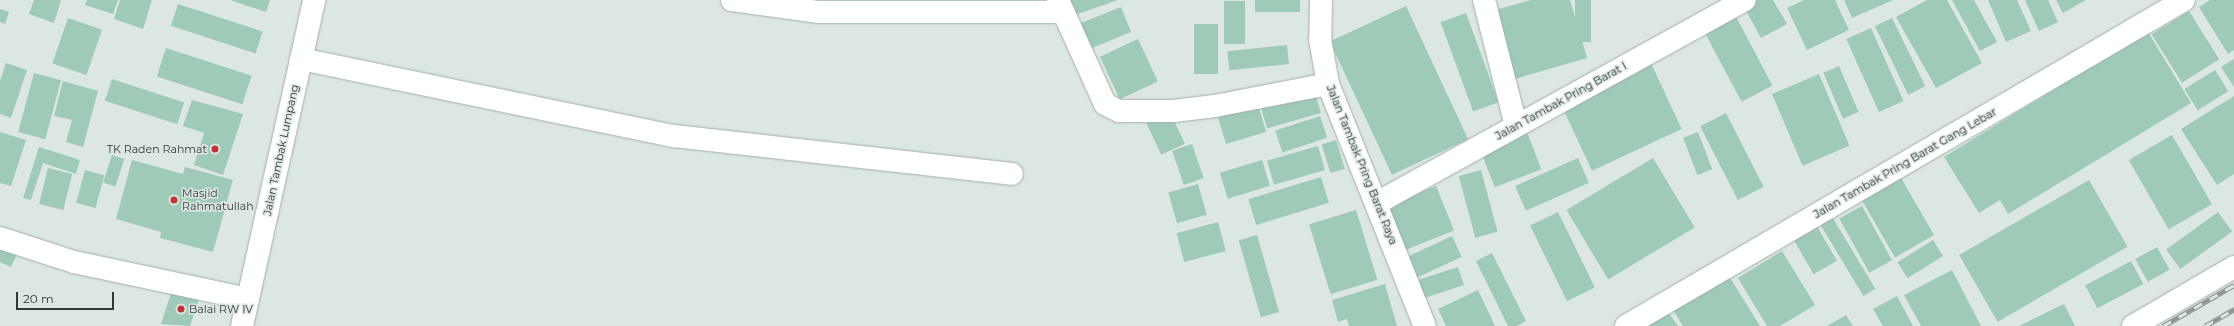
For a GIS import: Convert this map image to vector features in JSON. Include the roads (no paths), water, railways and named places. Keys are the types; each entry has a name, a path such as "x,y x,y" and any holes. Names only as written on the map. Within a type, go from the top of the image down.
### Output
{"street":[{"name":"Jalan Tambak Lumpang","path":"242,326 314,0"},
{"path":"732,0 819,12 1061,6 1105,104 1119,111 1174,111 1215,106 1328,84"},
{"name":"Jalan Tambak Pring Barat Raya","path":"1321,0 1320,39 1328,84 1378,203 1425,326"},
{"path":"1484,0 1516,126"},
{"name":"Jalan Tambak Pring Barat I","path":"1378,203 1745,0"},
{"name":"Jalan Tambak Pring Barat Gang Lebar","path":"1626,326 2184,0"},
{"path":"301,59 674,136 1012,174"},
{"path":"0,238 74,262 248,299"},
{"path":"2133,326 2234,267"}],"railway":[{"path":"2163,326 2234,285"},
{"path":"2205,326 2234,309"}],"place":[{"name":"TK Raden Rahmat","path":"215,149"},
{"name":"Masjid Rahmatullah","path":"174,200"},
{"name":"Balai RW IV","path":"181,309"}]}
